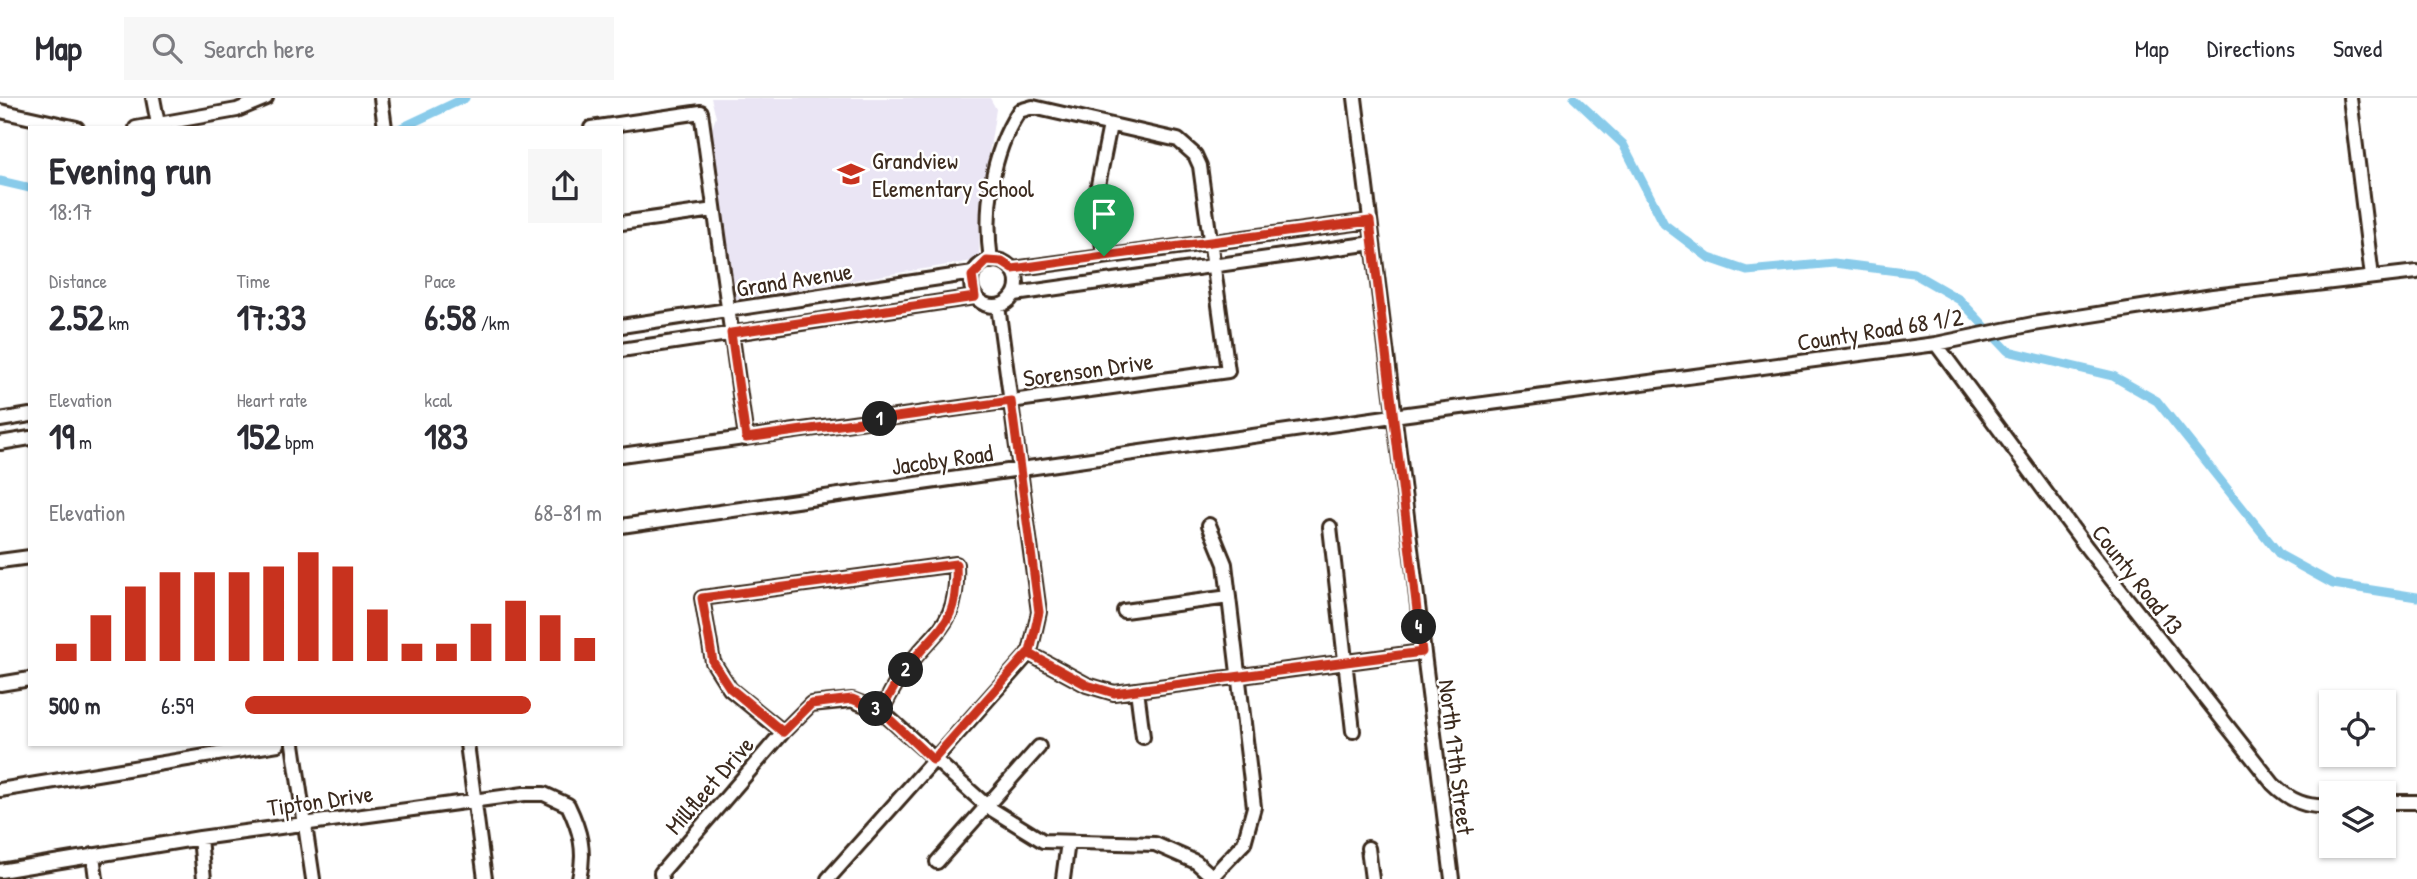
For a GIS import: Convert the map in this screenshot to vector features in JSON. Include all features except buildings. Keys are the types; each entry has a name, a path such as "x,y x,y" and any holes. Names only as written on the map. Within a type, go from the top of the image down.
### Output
{"street":[{"path":"153,98 158,124"},
{"path":"147,126 237,110 266,98"},
{"path":"381,98 384,123"},
{"name":"North 17th Street","path":"1355,98 1452,879"},
{"path":"2350,98 2372,277"},
{"path":"991,261 987,234 989,200 996,164 1019,111 1033,107 1178,140 1195,155 1200,166 1214,265"},
{"path":"0,111 68,126"},
{"path":"605,126 701,112 746,438"},
{"path":"1104,256 1096,195 1110,125"},
{"path":"623,223 714,210"},
{"path":"1013,269 1370,221"},
{"path":"1014,294 1017,278 1013,269 1002,262 981,264 974,273 971,283 975,297 987,306 998,306 1014,294 1373,243"},
{"name":"Sorenson Drive","path":"623,455 1228,371 1214,265"},
{"name":"County Road 68 1/2","path":"1393,416 1936,344 2005,329 2213,296 2417,272"},
{"name":"Grand Avenue","path":"623,326 974,273"},
{"name":"Grand Avenue","path":"623,350 975,297"},
{"path":"828,879 1028,653 1039,612 998,306"},
{"name":"County Road 13","path":"1936,344 2079,537 2273,784 2283,795 2304,805 2319,806"},
{"path":"0,420 28,415"},
{"name":"Jacoby Road","path":"623,526 1393,416"},
{"path":"0,443 28,438"},
{"path":"1209,525 1225,564 1254,807 1244,843 1213,878"},
{"path":"1330,527 1353,731"},
{"path":"0,561 28,557"},
{"path":"783,732 730,688 713,662 702,598 956,564 957,594 949,619 903,673 881,711"},
{"path":"1124,611 1229,597"},
{"path":"1028,653 1087,685 1114,693 1422,652"},
{"path":"0,684 28,679"},
{"path":"1137,691 1143,737"},
{"name":"Millfleet Drive","path":"662,879 662,873 783,732 811,704 852,699 881,711 988,807 1043,841 1155,844 1196,862 1213,878"},
{"path":"0,790 266,746"},
{"path":"293,746 313,879"},
{"path":"467,746 485,879"},
{"path":"937,862 1039,747"},
{"name":"Tipton Drive","path":"0,871 200,838 474,799 544,794 568,805 580,831 583,853 579,879"},
{"path":"2396,802 2417,802"},
{"path":"200,838 205,879"},
{"path":"1063,879 1068,842"},
{"path":"1368,848 1372,879"},
{"path":"93,856 96,879"}],"shaded area":[{"name":"Grandview Elementary School","path":"711,98 990,98 996,109 980,212 979,260 735,299 709,136 716,117"}],"waterway":[{"path":"405,126 465,98"},
{"path":"1574,98 1623,144 1664,224 1709,258 1747,271 1834,263 1913,273 1960,300 2008,351 2113,376 2157,401 2280,555 2333,584 2417,597"},
{"path":"0,181 28,188"}],"place":[{"name":"Grandview Elementary School","path":"851,174"}],"route":[{"path":"1104,256 1013,269 1002,262 987,261 981,264 972,276 975,297 731,333 746,438 1011,401 1039,612 1030,652 1028,653 981,707 933,760 881,711 903,673 949,619 957,594 956,564 702,598 713,662 730,688 783,732 811,704 852,699 881,711 933,760 1028,653 1087,685 1114,693 1422,652 1370,221 1104,256"}]}
